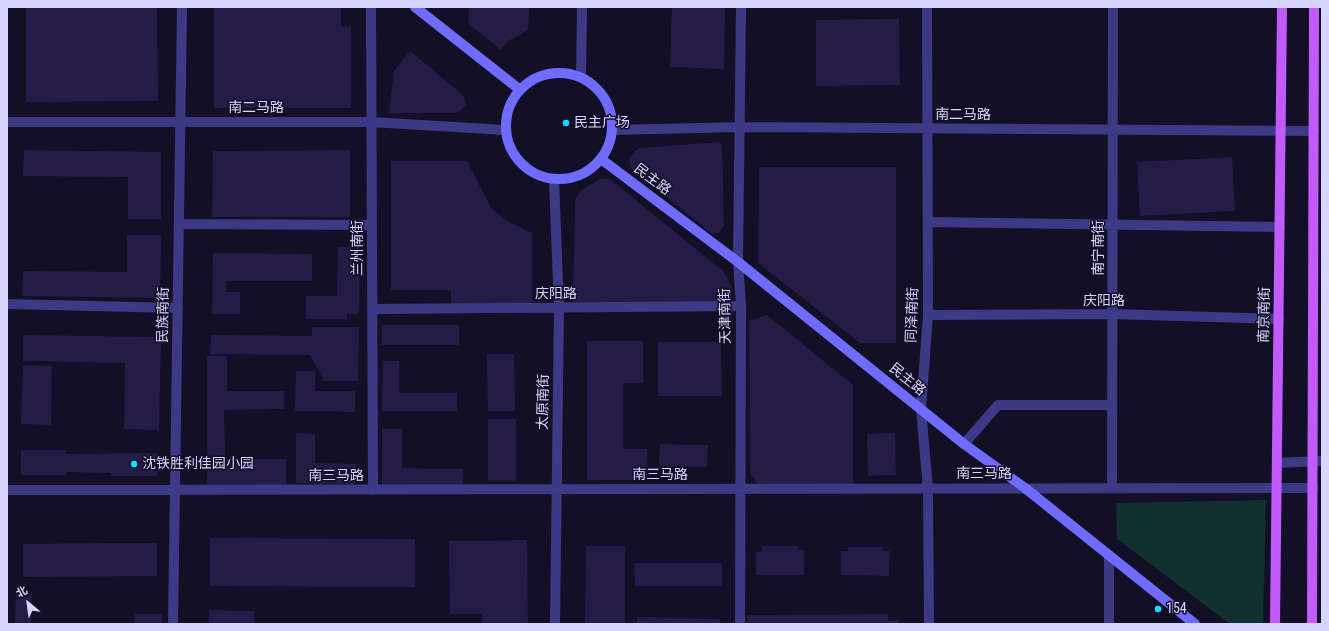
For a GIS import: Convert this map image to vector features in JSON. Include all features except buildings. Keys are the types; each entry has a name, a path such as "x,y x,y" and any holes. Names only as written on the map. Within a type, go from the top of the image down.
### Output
{"main road":[{"name":"南京南街","path":"1275,624 1282,7"},
{"path":"1312,624 1313,488 1317,461 1314,7"}],"street":[{"name":"民族南街","path":"173,624 182,7"},
{"name":"兰州南街","path":"371,7 373,490"},
{"path":"415,7 520,89"},
{"path":"581,77 582,7"},
{"name":"天津南街","path":"740,624 741,306 738,262 741,128 741,7"},
{"name":"同泽南街","path":"927,7 928,315 921,409 928,488 929,624"},
{"name":"南宁南街","path":"1112,488 1113,7"},
{"path":"565,72 581,77 595,86 606,99 612,114 613,130 609,146 601,159 588,171 577,176 554,180 539,176 526,169 515,158 508,144 505,130 509,108 520,89 533,79 548,73 565,72"},
{"name":"南二马路","path":"7,122 372,122 505,130"},
{"name":"南二马路","path":"613,130 741,128 1314,131"},
{"name":"民主路","path":"601,159 738,262 964,444 1025,488 1194,624"},
{"name":"太原南街","path":"554,180 559,308 555,624"},
{"path":"928,222 1280,226"},
{"path":"179,224 372,225"},
{"path":"7,304 178,308"},
{"name":"庆阳路","path":"372,309 741,306"},
{"name":"庆阳路","path":"928,315 1113,314 1279,319"},
{"path":"964,444 998,405 1112,405"},
{"path":"1277,463 1317,461"},
{"name":"南三马路","path":"7,490 1313,488"},
{"path":"1109,557 1109,624"}],"green space":[{"path":"1266,500 1263,624 1230,624 1117,539 1116,503"}],"place":[{"name":"民主广场","path":"566,123"},
{"name":"沈铁胜利佳园小园","path":"134,464"},
{"name":"154","path":"1158,609"}]}
